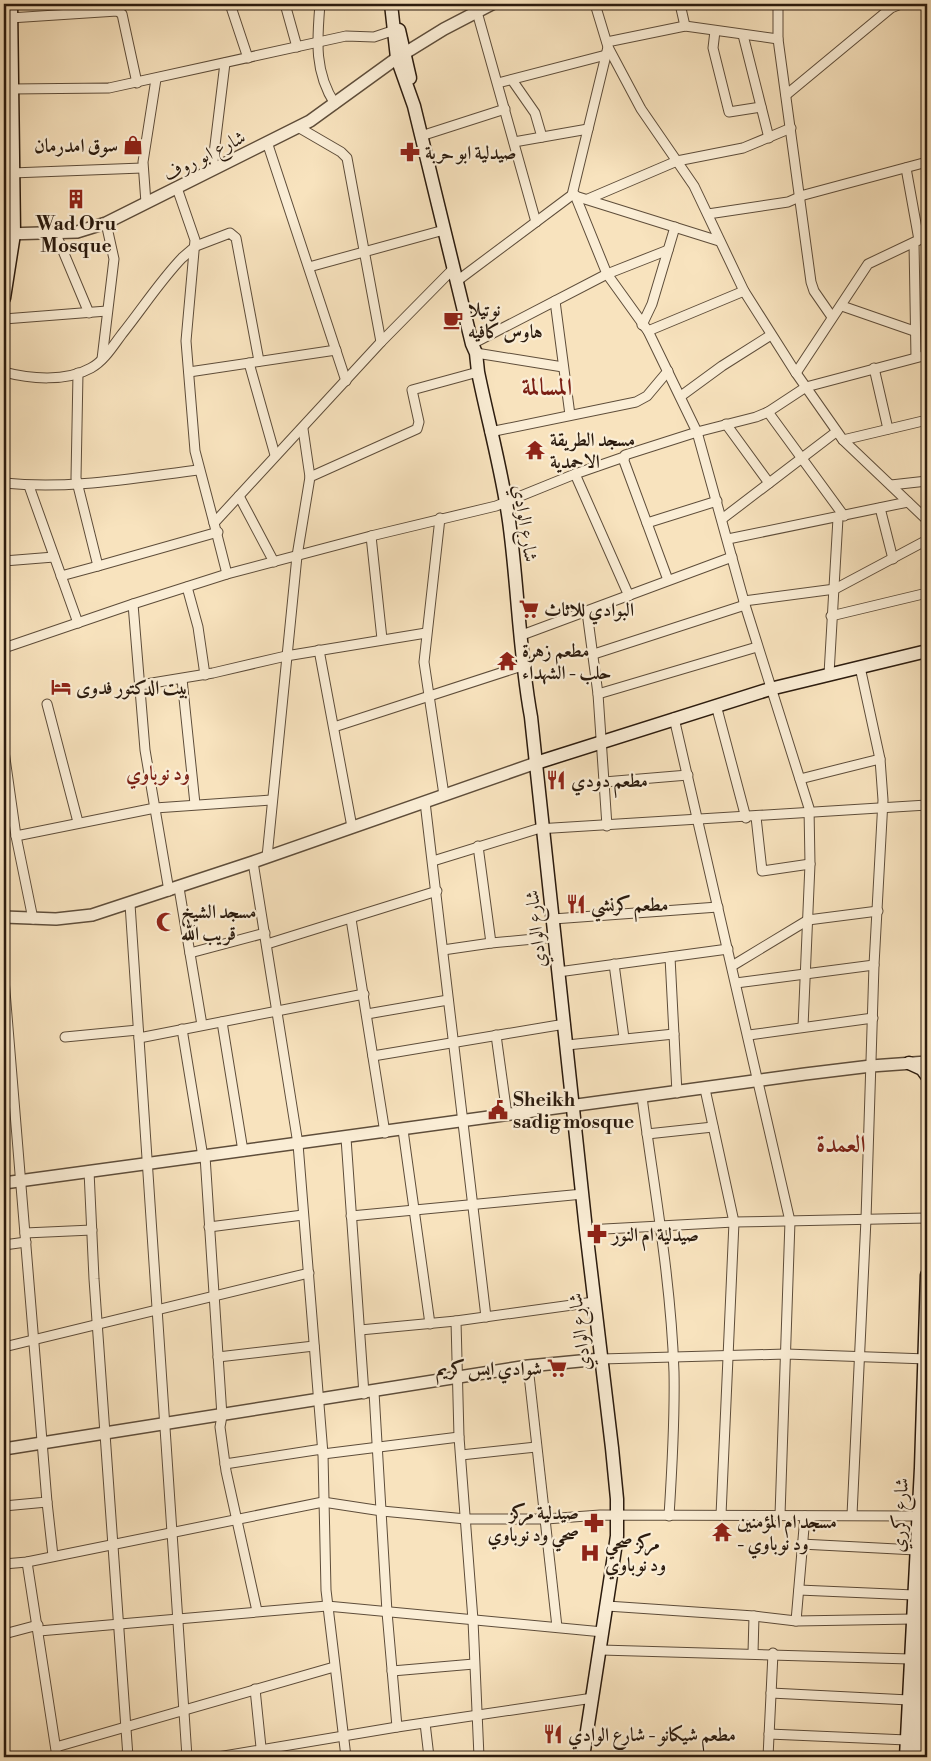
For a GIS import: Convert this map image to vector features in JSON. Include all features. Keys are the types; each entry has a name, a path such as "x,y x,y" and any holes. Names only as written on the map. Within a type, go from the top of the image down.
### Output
{"main road":[{"path":"4,298 11,89 11,4"},
{"path":"391,8 392,31 402,56"},
{"path":"391,8 402,56"},
{"name":"شارع الوادي","path":"402,56 474,348 506,502 522,634 522,666 544,829 586,1230 602,1359 618,1516 617,1536 601,1650 583,1757"},
{"path":"4,64 9,165 4,190 6,236"},
{"path":"536,763 770,689 927,651"},
{"path":"909,1063 922,1069 927,1076"},
{"name":"شارع كرري","path":"917,1757 923,1731 920,1657 926,1585 918,1516 927,1275"},
{"name":"شارع كرري","path":"906,1757 908,1700 920,1657 913,1619 914,1595 922,1546"}],"street":[{"path":"230,4 248,58"},
{"path":"286,4 297,47"},
{"path":"320,4 317,43 322,78 335,104"},
{"name":"شارع ابو روف","path":"6,236 89,229 146,204 298,127 335,104 402,56 492,4"},
{"path":"595,4 607,48 641,109 694,186 744,291 771,336 836,432 927,520"},
{"path":"680,4 685,26"},
{"path":"778,4 778,39 812,288 832,317"},
{"path":"786,95 891,8 902,4"},
{"path":"10,18 117,12 122,14 137,82"},
{"path":"477,12 536,222"},
{"path":"498,83 607,48 685,26 778,39"},
{"path":"11,89 92,89 156,79 346,36 374,37 392,31"},
{"path":"715,31 713,48 729,112 761,107"},
{"path":"743,35 769,138"},
{"path":"607,48 573,195 606,274 645,328 698,432 744,603 810,814 804,1027"},
{"path":"212,170 225,63"},
{"path":"146,204 142,168 156,79"},
{"path":"512,80 535,113 542,137"},
{"path":"421,136 505,109"},
{"path":"298,127 345,154 381,342"},
{"path":"588,199 677,161 744,148 791,128"},
{"path":"514,142 588,129"},
{"path":"268,142 346,381"},
{"path":"708,214 788,202 799,197 927,162"},
{"path":"9,165 142,168"},
{"path":"906,168 920,240 914,331 916,358"},
{"path":"177,188 196,246 186,335 198,470 218,532 227,574"},
{"path":"573,195 719,241"},
{"path":"457,281 573,195"},
{"path":"102,359 114,259 106,222"},
{"path":"645,328 675,227"},
{"path":"308,267 444,230"},
{"path":"55,232 89,313"},
{"path":"4,372 32,377 78,373 92,368 102,359 178,262 196,246 230,234 235,235 259,361"},
{"path":"796,373 868,264 920,240"},
{"path":"474,348 606,274 668,250"},
{"path":"214,523 275,456 303,429 381,342 454,268"},
{"path":"645,328 744,291"},
{"path":"555,301 570,415"},
{"path":"842,306 914,331"},
{"path":"4,319 108,311"},
{"path":"681,396 722,366 771,336"},
{"path":"474,348 563,366"},
{"path":"189,372 336,350"},
{"path":"4,648 227,574 506,502 575,474 624,457 628,453 768,412 806,387 927,355"},
{"path":"249,363 275,456"},
{"path":"874,368 888,429"},
{"path":"490,432 642,399 668,371"},
{"path":"310,477 417,429 419,422 412,390 478,372"},
{"path":"78,373 75,472 98,566"},
{"path":"768,412 802,458 841,517 835,588 830,616 829,674"},
{"path":"843,440 927,420"},
{"path":"726,424 769,483"},
{"path":"267,857 286,656 310,477 303,429"},
{"path":"722,519 836,432"},
{"path":"624,457 668,580"},
{"path":"4,483 29,486 77,485 198,470"},
{"path":"575,474 629,596"},
{"path":"891,485 927,481"},
{"path":"29,486 78,622"},
{"path":"239,496 274,562"},
{"path":"647,523 717,501"},
{"path":"728,539 908,502"},
{"path":"880,508 893,559"},
{"path":"440,518 424,662 444,795"},
{"path":"61,576 218,532"},
{"path":"370,536 382,639"},
{"path":"594,654 744,603 835,588 927,540"},
{"path":"522,634 587,612 732,556"},
{"path":"4,562 54,557"},
{"path":"187,587 198,627 205,675"},
{"path":"830,616 927,593"},
{"path":"132,604 145,750 155,808 190,953 202,1025"},
{"path":"587,612 598,694 608,826"},
{"path":"140,685 205,675 319,650 426,633"},
{"path":"598,694 757,647"},
{"path":"319,650 352,827"},
{"path":"334,727 430,694 522,666"},
{"path":"852,1515 866,1219 874,965 883,809 880,759 860,667"},
{"path":"182,679 195,804"},
{"path":"47,704 78,822"},
{"path":"716,705 751,817 762,871 810,864"},
{"path":"674,718 760,1081 790,1220 780,1515"},
{"path":"4,751 16,836 33,919"},
{"path":"800,779 880,759"},
{"path":"4,917 33,919 86,917 253,862 536,763"},
{"path":"604,782 688,775"},
{"path":"16,836 155,808 271,800"},
{"path":"425,802 437,891 461,1121 486,1317"},
{"path":"433,861 525,832 544,829 699,821 927,805"},
{"path":"478,846 491,943"},
{"path":"253,862 298,1144 319,1401 328,1606 346,1757"},
{"path":"267,944 437,891"},
{"path":"130,904 187,1757"},
{"path":"553,920 718,907"},
{"path":"732,966 808,920 878,911"},
{"path":"351,918 385,1133"},
{"path":"190,953 265,933"},
{"path":"443,950 555,937"},
{"path":"558,972 728,949"},
{"path":"670,957 677,1093"},
{"path":"614,964 624,1038"},
{"path":"736,983 874,965"},
{"path":"4,979 41,1443 53,1556"},
{"path":"64,1037 138,1034 182,1029 364,994"},
{"path":"367,1014 448,1000"},
{"path":"749,1035 873,1018"},
{"path":"222,1022 243,1151"},
{"path":"373,1056 565,1024"},
{"path":"182,1029 204,1156 222,1416 220,1427 225,1464 257,1612"},
{"path":"567,1045 674,1034"},
{"path":"496,1035 507,1115"},
{"path":"4,1183 871,1066 927,1062"},
{"path":"704,1089 734,1222 721,1515"},
{"path":"642,1097 673,1356 672,1476 669,1516"},
{"path":"647,1134 713,1127"},
{"path":"403,1130 430,1324"},
{"path":"346,1138 360,1330 378,1447 387,1612 397,1727"},
{"path":"89,1171 97,1324 128,1757"},
{"path":"351,1216 583,1194"},
{"path":"208,1227 303,1215"},
{"path":"586,1230 790,1220 927,1218"},
{"path":"25,1232 92,1230"},
{"path":"4,1245 26,1242"},
{"path":"4,1347 309,1273"},
{"path":"360,1330 456,1321 594,1302"},
{"path":"456,1321 460,1437 473,1620 479,1757"},
{"path":"218,1357 314,1346"},
{"path":"4,1449 319,1401 528,1366 602,1359 729,1355 786,1354 925,1359"},
{"path":"528,1366 557,1627"},
{"path":"225,1464 322,1451 378,1447 460,1437"},
{"path":"461,1455 536,1447"},
{"path":"4,1506 47,1502"},
{"path":"4,1564 26,1562 236,1518 324,1502 382,1511 466,1519 546,1519 600,1515 918,1516"},
{"path":"796,1621 801,1544 805,1516"},
{"path":"801,1544 922,1546"},
{"path":"26,1562 57,1757"},
{"path":"798,1590 914,1595"},
{"path":"4,1634 38,1628 118,1624 328,1606 603,1632"},
{"path":"607,1606 754,1616 796,1621 913,1619"},
{"path":"753,1653 754,1616"},
{"path":"601,1650 920,1657"},
{"path":"768,1757 773,1653"},
{"path":"392,1672 474,1664"},
{"path":"56,1747 334,1667"},
{"path":"254,1689 261,1754"},
{"path":"771,1693 908,1700"},
{"path":"218,1757 261,1754 397,1727 593,1698"},
{"path":"425,1724 428,1757"},
{"path":"769,1734 907,1740"}],"place":[{"name":"سوق امدرمان","path":"133,145"},
{"name":"صيدلية ابو حربة","path":"410,152"},
{"name":"Wad Oru Mosque","path":"76,199"},
{"name":"نوتيلا هاوس كافيه","path":"453,320"},
{"name":"مسجد الطريقة الاحمدية","path":"535,450"},
{"name":"البوادي للاثاث","path":"529,609"},
{"name":"مطعم زهرة حلب - الشهداء","path":"507,661"},
{"name":"بيت الدكتور فدوى","path":"61,687"},
{"name":"مطعم دودي","path":"556,780"},
{"name":"مطعم كرنشي","path":"576,904"},
{"name":"مسجد الشيخ قريب الله","path":"166,922"},
{"name":"Sheikh sadig mosque","path":"498,1110"},
{"name":"صيدلية ام النور","path":"597,1234"},
{"name":"شوادي ايس كريم","path":"557,1368"},
{"name":"صيدلية مركز صحي ود نوباوي","path":"594,1523"},
{"name":"مسجد ام المؤمنين - ود نوباوي","path":"722,1532"},
{"name":"مركز صحي ود نوباوي","path":"590,1553"},
{"name":"مطعم شيكانو - شارع الوادي","path":"553,1734"}],"district":[{"name":"المسالمة","path":"547,387"},
{"name":"ود نوباوي","path":"158,773"},
{"name":"العمدة","path":"841,1144"}]}
